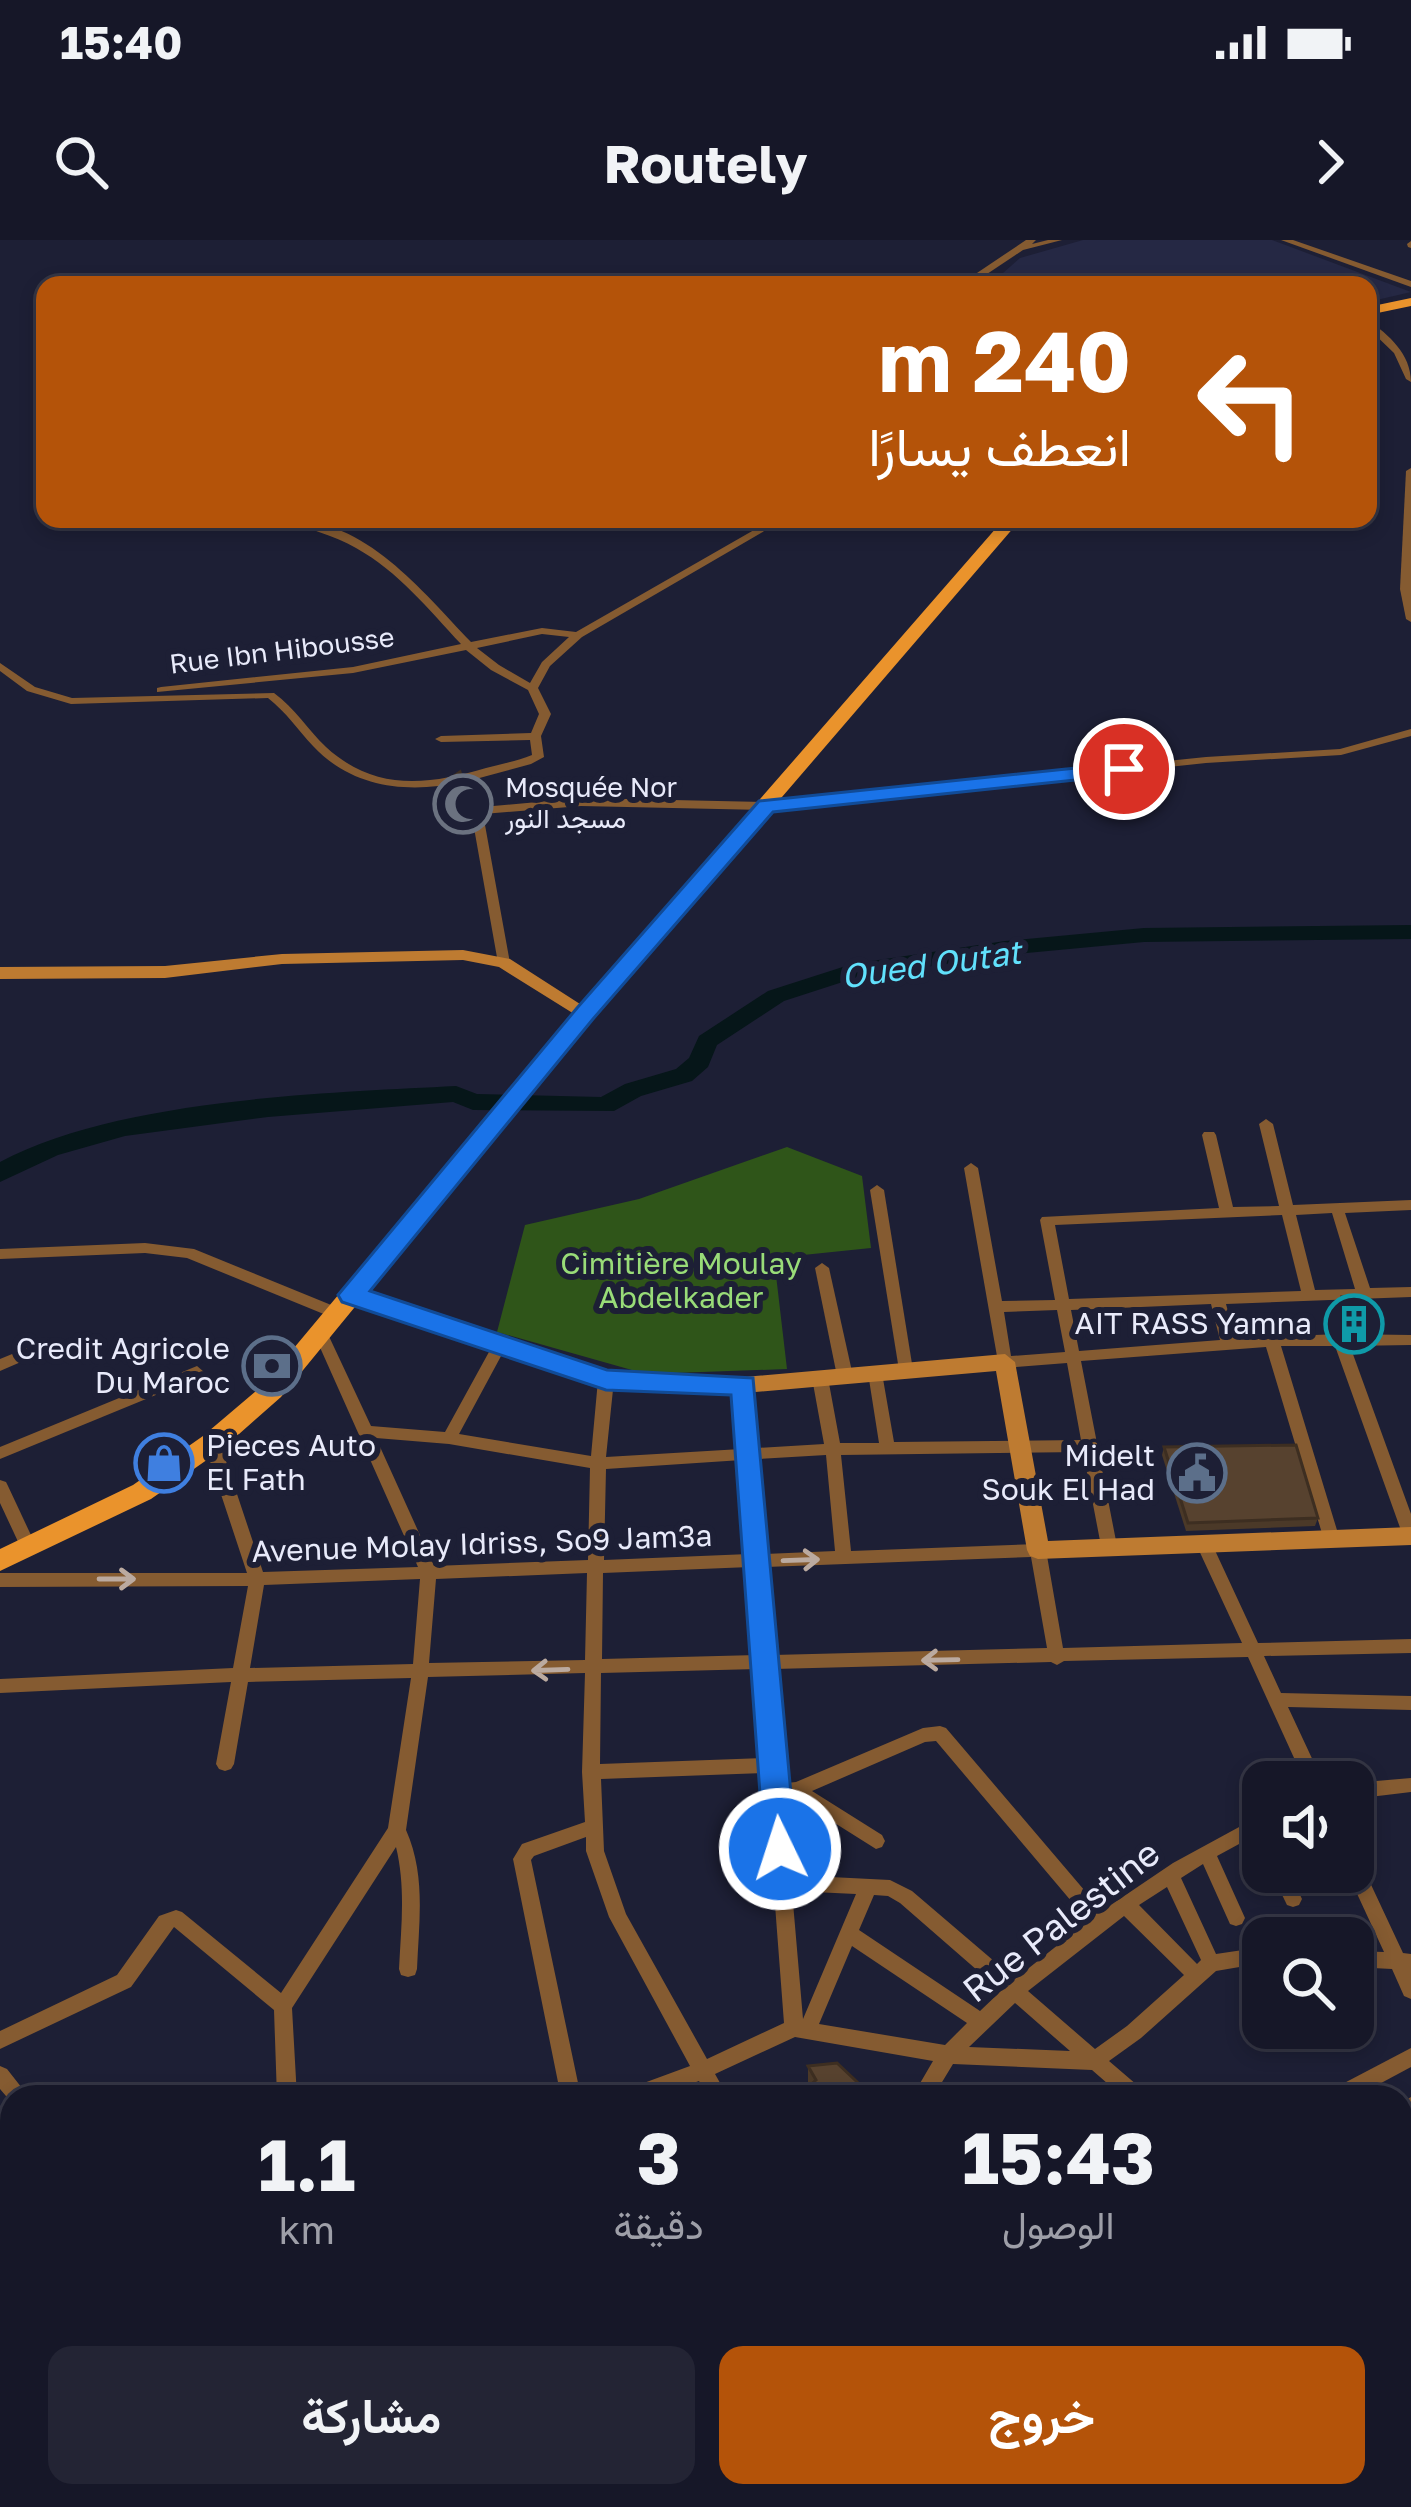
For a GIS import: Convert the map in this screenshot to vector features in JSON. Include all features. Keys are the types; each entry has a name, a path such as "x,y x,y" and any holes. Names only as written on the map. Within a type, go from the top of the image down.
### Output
{"main road":[{"path":"1377,309 1411,302"},
{"path":"0,1561 142,1492 212,1444 272,1391 585,1013 1005,528"}],"street":[{"path":"980,276 1032,240"},
{"path":"1022,250 1058,240"},
{"path":"1285,240 1411,284"},
{"path":"1377,332 1398,352 1411,379"},
{"path":"1411,471 1405,590 1411,619"},
{"path":"0,666 31,689 59,699 201,701 270,695 326,753 367,777 425,787 467,781 499,767 535,760 540,754 535,736 545,714 532,688 465,647 419,590 386,563 339,533 322,528"},
{"path":"532,688 546,664 578,635 764,528"},
{"name":"Rue Ibn Hibousse","path":"132,697 352,670 542,631 578,635"},
{"path":"477,811 581,802 766,806 1206,760 1341,752 1411,732"},
{"path":"441,739 535,736"},
{"path":"467,781 477,811 504,963"},
{"path":"0,973 165,972 282,959 444,955 504,963 585,1013"},
{"path":"1267,1124 1309,1295"},
{"path":"1210,1135 1227,1211"},
{"path":"970,1168 1057,1658"},
{"path":"877,1190 905,1370"},
{"path":"1337,1208 1364,1294"},
{"path":"1109,1546 1044,1224 1047,1220 1337,1208 1409,1211"},
{"path":"0,1254 177,1250 336,1314 500,1345 606,1380 744,1385 1272,1341 1411,1340"},
{"path":"822,1268 845,1376"},
{"path":"995,1306 1411,1292"},
{"path":"1217,1299 1229,1344"},
{"path":"287,2085 284,2006 397,1830 421,1674 429,1572 367,1432 336,1314"},
{"path":"1037,1550 1411,1536 1340,1339"},
{"path":"1272,1341 1331,1540"},
{"path":"449,1438 500,1345"},
{"path":"0,1365 39,1348"},
{"path":"0,1453 196,1372"},
{"path":"875,1373 888,1450"},
{"path":"820,1378 844,1558"},
{"path":"606,1380 598,1463 592,1827 604,1889 710,2085"},
{"path":"744,1385 782,1882 800,2030"},
{"path":"367,1432 449,1438 598,1463 833,1449 1088,1446"},
{"path":"212,1444 257,1579 225,1765"},
{"path":"0,1486 29,1548"},
{"path":"1204,1544 1305,1761"},
{"name":"Avenue Molay Idriss, So9 Jam3a","path":"0,1580 257,1579 1037,1550"},
{"path":"0,1686 240,1675 1411,1646"},
{"path":"1277,1700 1411,1703"},
{"path":"797,1789 923,1735 940,1733 1102,1924"},
{"path":"591,1772 774,1774 876,1841"},
{"path":"1374,1789 1411,1785"},
{"path":"569,2085 522,1859 528,1850 592,1827"},
{"path":"397,1830 408,1849 411,1882 408,1969"},
{"name":"Rue Palestine","path":"929,2085 948,2055 1018,1990 1126,1905 1242,1837"},
{"path":"1207,1854 1236,1918"},
{"path":"1171,1876 1203,1969"},
{"path":"782,1882 890,1888 907,1897 1123,2085"},
{"path":"800,2030 851,1935 868,1887"},
{"path":"1290,1893 1293,1899"},
{"path":"1368,1893 1404,1962 1411,1990"},
{"path":"1126,1905 1203,1969"},
{"path":"0,2040 124,1981 165,1922 176,1918 284,2006"},
{"path":"851,1935 982,2024"},
{"path":"662,2085 800,2030 948,2055 1094,2061 1134,2032 1203,1969 1242,1960"},
{"path":"1374,1960 1404,1962"},
{"path":"1358,2085 1411,2057"}],"shaded area":[{"path":"1083,240 1272,240 1368,276 1000,276 1020,258"},
{"path":"1377,279 1411,292 1377,300"}],"green space":[{"name":"Cimitière Moulay Abdelkader","path":"787,1147 862,1176 871,1248 774,1258 787,1369 646,1374 497,1332 525,1225 639,1199"}],"building":[{"path":"460,772 466,792 456,794 447,781"},
{"path":"1358,1296 1367,1323 1349,1323 1342,1297"},
{"path":"1296,1445 1318,1518 1188,1523 1164,1447"},
{"path":"837,2063 860,2085 810,2085 816,2080 808,2066"}],"waterway":[{"name":"Oued Outat","path":"0,1173 49,1149 99,1134 268,1108 456,1094 473,1102 605,1105 633,1090 684,1075 700,1062 707,1041 776,996 852,971 1005,948 1144,935 1411,932"}],"place":[{"name":"Mosquée Nor مسجد النور","path":"463,804"},
{"name":"AIT RASS Yamna","path":"1354,1324"},
{"name":"Credit Agricole Du Maroc","path":"272,1366"},
{"name":"Pieces Auto El Fath","path":"164,1463"},
{"name":"Midelt Souk El Had","path":"1197,1473"}],"route":[{"path":"780,1849 744,1385 606,1380 352,1295 585,1013 766,806 1124,769"}]}
